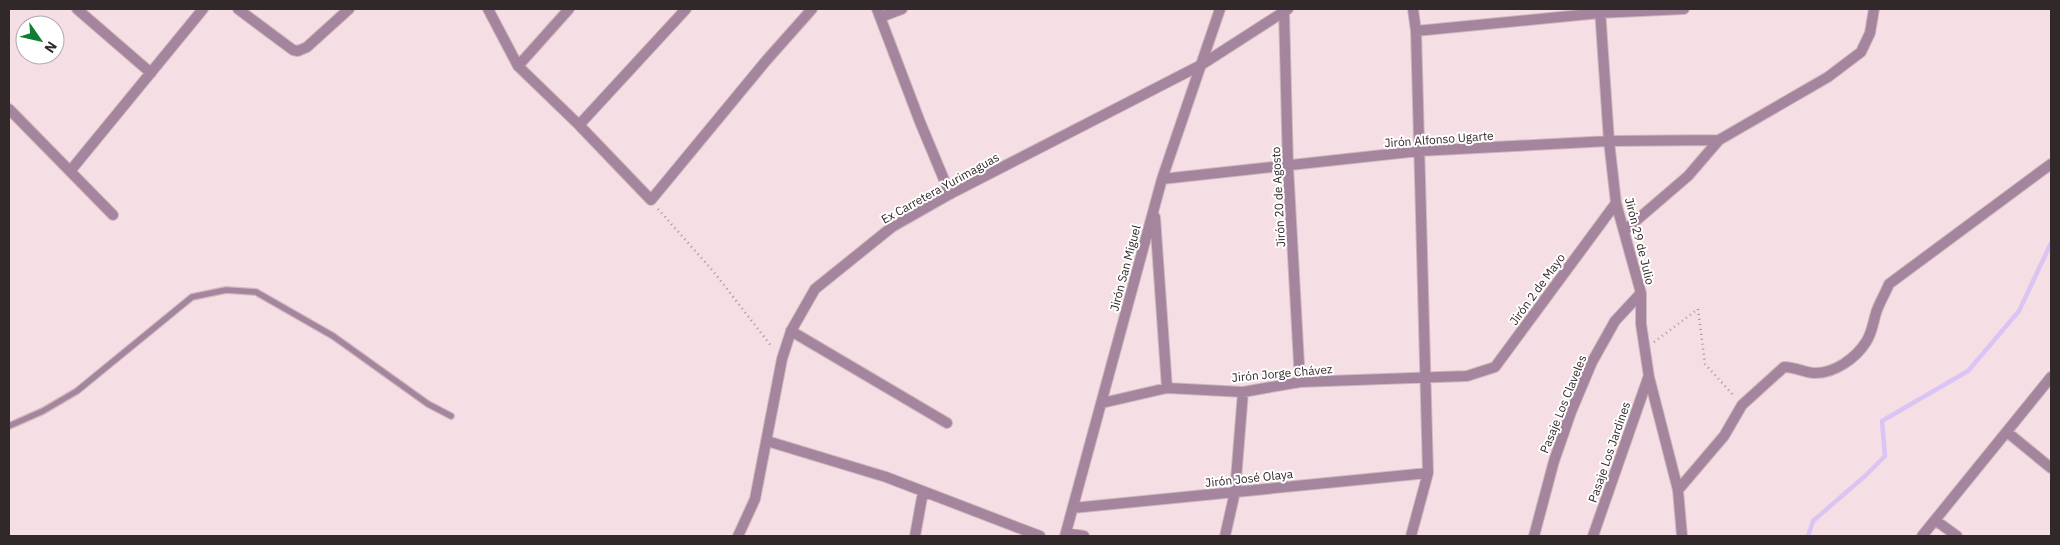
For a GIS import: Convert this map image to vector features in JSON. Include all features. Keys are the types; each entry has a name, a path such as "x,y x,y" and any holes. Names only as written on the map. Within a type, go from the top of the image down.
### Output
{"street":[{"path":"77,9 151,73"},
{"path":"71,170 203,9"},
{"path":"238,9 292,50 298,51 307,47 349,9"},
{"path":"488,9 518,66 579,125 651,200 765,62 812,9"},
{"path":"518,66 569,9"},
{"path":"579,125 686,9"},
{"path":"902,9 879,13 920,122 950,194"},
{"name":"Jirón San Miguel","path":"1066,535 1162,179 1220,9"},
{"path":"1411,536 1428,473 1427,378 1416,31 1413,9"},
{"path":"1416,31 1600,11 1684,9"},
{"path":"1624,231 1688,176 1719,140 1828,77 1861,52 1867,43 1874,9"},
{"name":"Ex Carretera Yurimaguas","path":"738,536 755,499 767,441 771,409 782,360 791,331 815,289 892,227 950,194 1201,65 1286,10"},
{"name":"Jirón 20 de Agosto","path":"1286,10 1288,166 1300,382"},
{"name":"Jirón 29 de Julio","path":"1600,11 1609,141 1616,203 1640,293 1649,377 1678,490 1682,536"},
{"path":"9,109 71,170 113,215"},
{"name":"Jirón Alfonso Ugarte","path":"1162,179 1419,151 1609,141 1719,140"},
{"path":"1678,490 1724,436 1742,405 1784,367 1795,367 1814,373 1836,369 1852,357 1866,343 1876,311 1889,284 2051,164"},
{"name":"Jirón 2 de Mayo","path":"1467,376 1494,366 1616,203"},
{"path":"1154,207 1167,388"},
{"name":"Pasaje Los Claveles","path":"1534,536 1554,460 1571,412 1592,362 1615,321 1640,293"},
{"path":"791,331 947,423"},
{"name":"Jirón Jorge Chávez","path":"1102,403 1167,388 1243,392 1300,382 1467,376"},
{"name":"Pasaje Los Jardines","path":"1592,536 1649,377"},
{"path":"1922,536 2051,377"},
{"path":"1225,536 1235,492 1243,392"},
{"path":"2006,432 2051,468"},
{"path":"767,441 886,477 1040,536"},
{"name":"Jirón José Olaya","path":"1072,508 1428,473"},
{"path":"915,536 922,492"},
{"path":"1935,520 1957,536"},
{"path":"1066,535 1084,536"}],"lane":[{"path":"9,426 43,411 77,391 192,297 226,290 256,292 333,336 428,404 451,416"}],"path":[{"path":"651,200 713,271 782,360"},
{"path":"1645,349 1698,309 1705,364 1742,405"}],"waterway":[{"path":"1808,536 1813,521 1885,456 1882,421 1968,371 2019,311 2051,243"}]}
